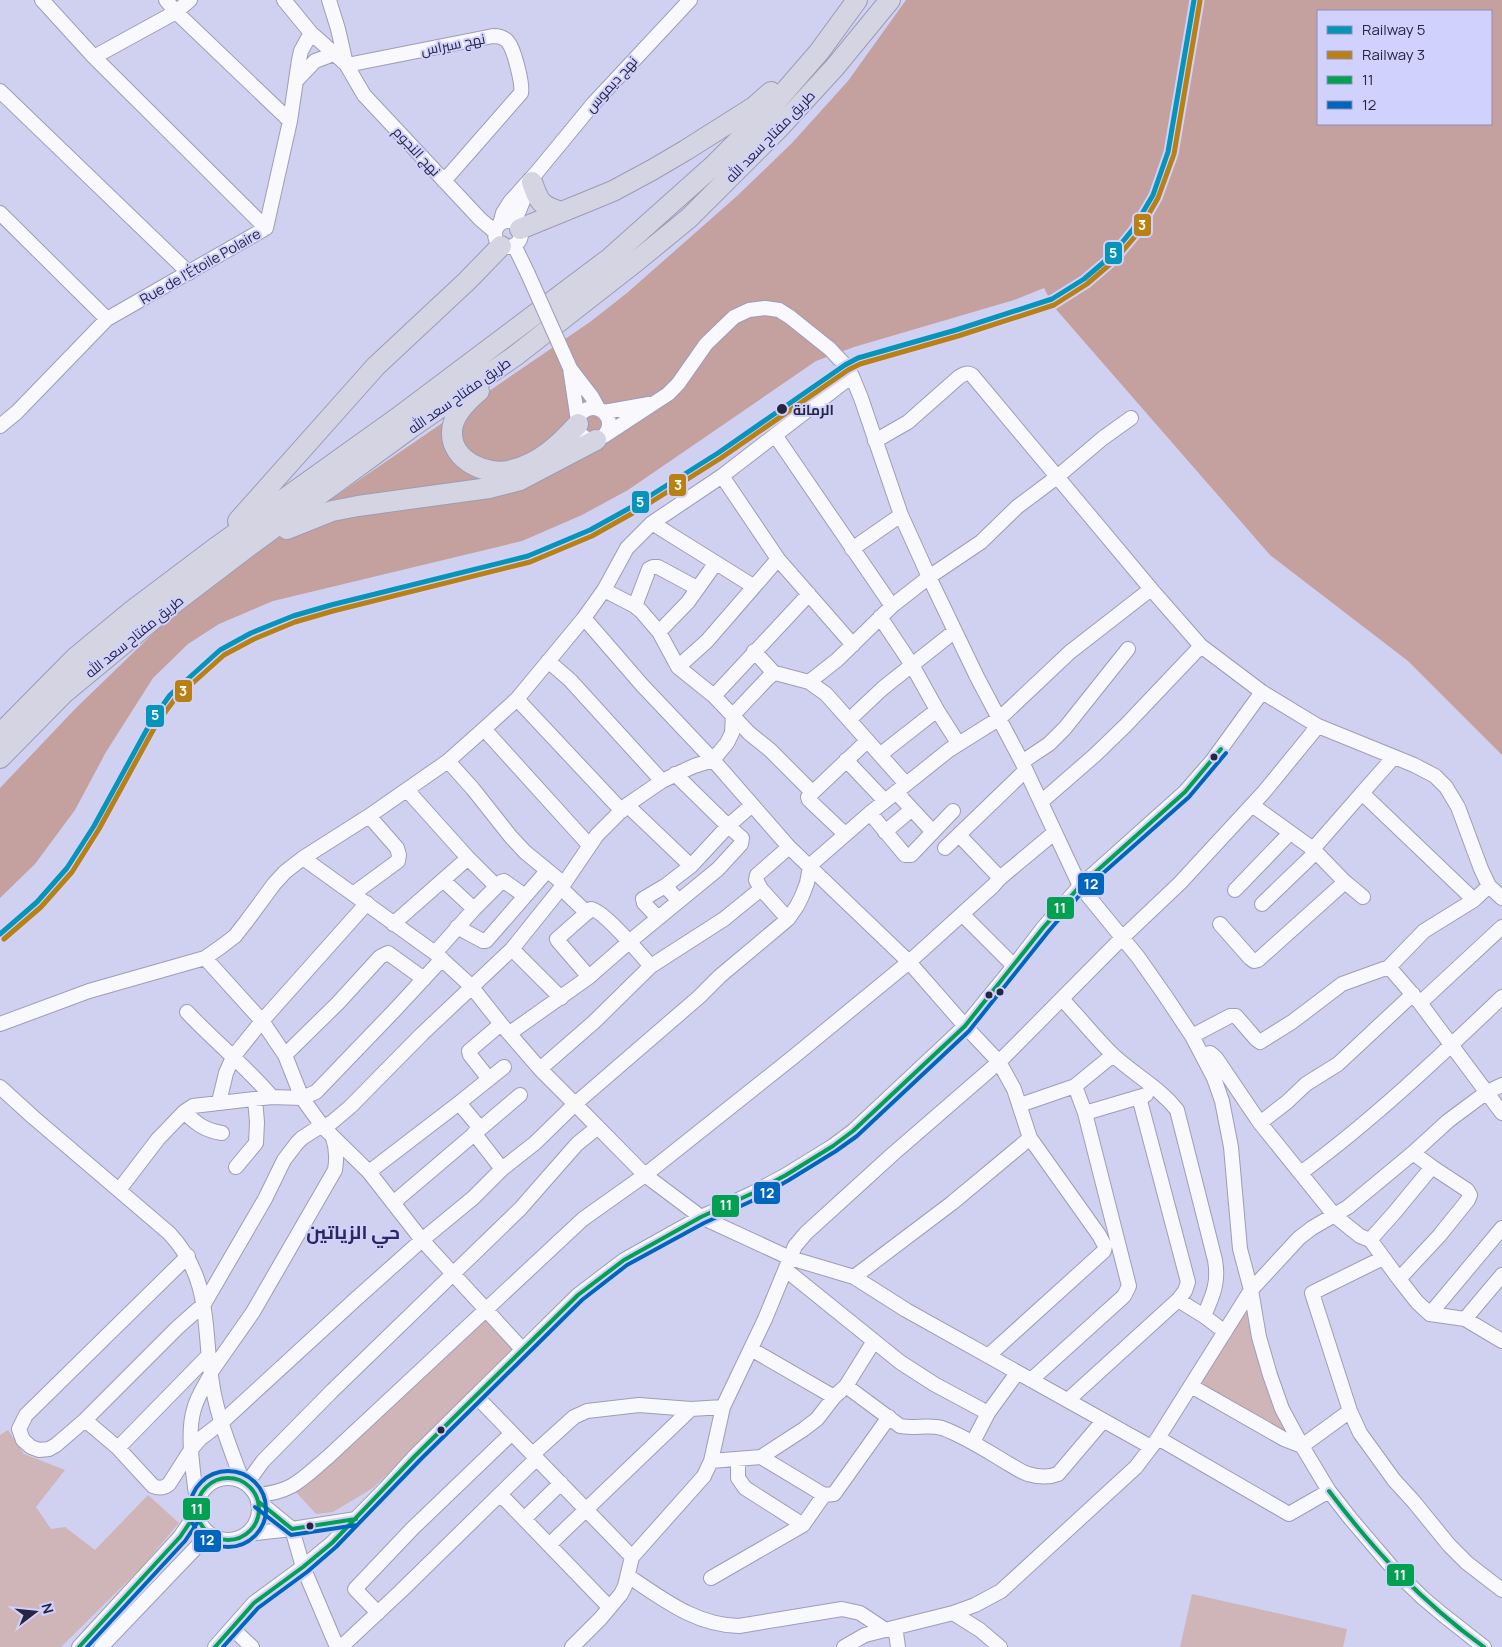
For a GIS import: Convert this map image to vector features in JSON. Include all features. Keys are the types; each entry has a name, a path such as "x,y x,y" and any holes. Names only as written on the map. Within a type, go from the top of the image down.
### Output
{"highway":[{"name":"طريق مفتاح سعد الله","path":"0,734 75,658 133,610 214,549 396,419 610,258 713,166 767,112 819,52 857,0"},
{"name":"طريق مفتاح سعد الله","path":"0,758 64,692 121,645 245,549 412,427 516,356 689,218 778,129 835,68 890,0"},
{"path":"214,549 376,366 467,281 507,233 613,191 686,150 754,107 819,52"},
{"path":"534,177 536,196 541,204 561,212"},
{"path":"516,356 464,404 455,420 452,432 455,448 464,459 478,468 494,472 511,471 546,456 562,443 578,423"},
{"path":"245,549 288,528 332,510 489,488 520,480 600,438"}],"street":[{"path":"42,0 94,57 266,228"},
{"path":"166,0 176,12 290,121"},
{"path":"94,57 176,12 190,0"},
{"path":"284,0 311,33 347,65"},
{"path":"329,0 347,65"},
{"name":"نهج ديموس","path":"507,233 534,177 593,104 690,0"},
{"name":"Rue de l’Étoile Polaire","path":"0,426 17,412 107,319 266,228 290,121 301,51 311,33"},
{"name":"نهج سيراس","path":"347,65 493,36 499,36 508,42 522,85 521,93 444,181"},
{"path":"296,81 315,61 334,54"},
{"name":"نهج النجوم","path":"347,65 364,95 480,219 507,233"},
{"path":"0,91 189,273"},
{"path":"0,213 107,319"},
{"path":"507,233 528,274 570,368 609,421 608,430 600,438"},
{"path":"570,368 579,430 587,438 600,438 668,394 678,384 706,344 734,317 749,310 765,308 779,310 790,316 830,349 845,365 861,398 901,515 977,678 1024,766 1080,886 1138,957 1192,1036 1214,1078 1222,1101 1231,1147 1240,1249 1251,1290 1259,1337 1282,1409 1329,1491 1350,1518 1396,1572 1442,1614 1484,1647"},
{"path":"875,441 908,422 964,373 972,375 1150,589 1200,646 1262,692 1318,726 1414,765 1435,776 1446,787 1458,807 1489,886 1502,898"},
{"path":"0,1024 89,991 205,958 235,936 285,872 448,761 517,699 584,618 604,590 627,548 652,523 722,476 852,376"},
{"path":"578,423 581,414 592,408 601,410 655,403"},
{"path":"809,682 837,660 892,606 929,577 981,542 1017,507 1130,418"},
{"path":"775,435 892,606"},
{"path":"722,476 778,559 852,645"},
{"path":"852,549 901,515"},
{"path":"652,523 753,586"},
{"path":"678,666 707,641 778,559"},
{"path":"659,632 688,602 715,564"},
{"path":"635,606 649,569 653,567 697,588"},
{"path":"85,1420 118,1448 153,1486 158,1488 169,1484 200,1439 222,1422 422,1240 535,1143 575,1104 687,1008 720,976 788,919 802,896 810,867 845,834 958,743 1000,718 1070,652 1150,589"},
{"path":"604,590 635,606 649,619 659,632 678,666 714,696 749,734 770,750 812,792"},
{"path":"714,696 808,594"},
{"path":"880,617 912,665 958,743"},
{"path":"584,618 789,847 909,962 964,1026 1000,1062 1014,1089 1030,1138 1099,1235 1105,1249 1113,1257 1121,1254"},
{"path":"849,720 883,688 955,631"},
{"path":"1041,802 1126,725 1200,646"},
{"path":"945,848 1001,793 1024,766 1065,728 1128,649"},
{"path":"754,651 774,674 809,682 826,694 880,754 901,788 911,810 933,832"},
{"path":"548,661 570,680 662,781"},
{"path":"188,1256 26,1415 19,1428 23,1440 31,1447 39,1450 49,1449 56,1445 85,1420 177,1328 204,1304 265,1199 284,1160 302,1138 316,1129 323,1128 331,1123 350,1107 471,986 512,948 562,886 597,835 625,808 662,781 694,766 713,760 727,743 732,733 733,715 774,674"},
{"path":"215,1647 254,1603 332,1543 415,1456 578,1295 624,1260 701,1217 753,1193 833,1146 852,1131 964,1026 1043,928 1080,886 1185,792 1212,761 1262,692"},
{"path":"517,699 625,808 691,866"},
{"path":"880,754 937,710"},
{"path":"572,1647 621,1594 628,1576 632,1557 698,1484 712,1460 723,1407 751,1349 795,1246 806,1233 894,1153 1000,1062 1122,938 1180,883 1252,805 1318,726"},
{"path":"484,728 590,845"},
{"path":"845,834 808,800 808,797 868,741"},
{"path":"1262,904 1314,851 1394,757"},
{"path":"846,760 885,802"},
{"path":"448,761 474,789 511,837 587,912"},
{"path":"489,1079 470,1055 469,1051 505,1028 560,998 589,977 718,869 742,844 742,838 675,774"},
{"path":"407,790 496,886"},
{"path":"1362,793 1474,900"},
{"path":"658,918 644,903 643,899 665,886 691,866 728,826 752,805"},
{"path":"1252,805 1314,851 1363,897"},
{"path":"886,832 911,810"},
{"path":"870,813 905,855 908,856 953,811"},
{"path":"353,894 398,861 397,848 369,816"},
{"path":"258,1499 292,1487 311,1472 583,1219 645,1175 792,1058 909,962 1000,878 1054,833"},
{"path":"1235,890 1290,833"},
{"path":"959,836 1000,878"},
{"path":"788,919 761,889 756,880 757,875 789,847"},
{"path":"303,858 438,956 471,986 540,1069 645,1175 701,1217 788,1264 900,1362 934,1384 988,1413"},
{"path":"393,924 468,858"},
{"path":"457,927 486,941 547,871"},
{"path":"119,1190 158,1139 184,1112 193,1106 272,1097 302,1098 316,1092 424,979 457,927 496,886 504,880 525,896"},
{"path":"444,881 474,909"},
{"path":"1220,924 1250,958 1254,961 1258,960 1345,882"},
{"path":"665,886 678,902"},
{"path":"1192,1036 1230,1016 1236,1016 1260,1042 1292,1022 1342,984 1389,967 1424,931 1474,900 1489,886"},
{"path":"540,1069 594,1022 652,966 724,919 761,889"},
{"path":"218,1102 226,1073 233,1057 262,1021 367,903"},
{"path":"589,977 557,939 591,909 597,910 652,966"},
{"path":"962,914 1014,966"},
{"path":"1260,1123 1278,1110 1306,1084 1338,1064 1502,926"},
{"path":"512,948 560,998"},
{"path":"285,1055 384,954 388,953 424,979"},
{"path":"205,958 262,1021 285,1055 302,1098 323,1128 369,1172 422,1240 522,1349"},
{"path":"1389,967 1417,998 1502,1113"},
{"path":"1302,1172 1344,1142 1502,997"},
{"path":"1062,999 1113,1055 1159,1091 1177,1110 1218,1275 1216,1289 1204,1316"},
{"path":"187,1012 251,1072 272,1097"},
{"path":"1203,1056 1210,1053 1216,1058 1260,1123 1302,1172 1335,1216 1360,1236 1370,1240 1417,1302 1430,1314 1465,1319 1502,1341"},
{"path":"1020,1105 1075,1086 1113,1055"},
{"path":"369,1172 504,1067"},
{"path":"844,1647 865,1635 953,1613 975,1605 1001,1591 1136,1467 1154,1443 1251,1290 1299,1238 1312,1228 1348,1208 1448,1121 1486,1092 1502,1085"},
{"path":"1031,1380 1124,1296 1129,1286 1085,1113 1075,1086"},
{"path":"0,1087 169,1232 188,1256 195,1270 204,1304 216,1403 244,1482 258,1499 292,1530 303,1567 337,1647"},
{"path":"1085,1113 1159,1091"},
{"path":"393,1203 520,1095"},
{"path":"1068,1400 1186,1291 1188,1282 1139,1097"},
{"path":"236,1167 256,1143 255,1099"},
{"path":"459,1103 502,1170"},
{"path":"184,1112 202,1127 210,1131 222,1133"},
{"path":"244,1482 452,1274 520,1209 577,1144 598,1127"},
{"path":"207,1533 197,1508 190,1432 194,1408 211,1373 253,1312 335,1170 337,1159 334,1138"},
{"path":"854,1277 952,1203 1030,1138"},
{"path":"1399,1279 1439,1236 1470,1195 1467,1190 1413,1153"},
{"path":"1370,1240 1432,1167"},
{"path":"1430,1314 1502,1228"},
{"path":"988,1356 1105,1249"},
{"path":"1383,1258 1312,1293 1350,1411 1360,1433 1374,1454 1449,1545 1467,1563 1502,1590"},
{"path":"788,1264 854,1277 906,1310 1068,1400 1103,1422 1154,1443 1289,1514 1329,1491"},
{"path":"1465,1319 1502,1275"},
{"path":"1178,1300 1225,1332"},
{"path":"712,1460 761,1457 817,1419 846,1386 874,1341"},
{"path":"751,1349 834,1398"},
{"path":"118,1448 209,1355"},
{"path":"973,1442 988,1413 1017,1373"},
{"path":"846,1386 900,1426 909,1428 928,1426 940,1428 973,1442 1026,1474 1039,1477 1058,1474 1063,1470 1103,1422"},
{"path":"1191,1386 1284,1439 1302,1446"},
{"path":"476,1396 632,1557"},
{"path":"341,1647 500,1494 574,1417 587,1411 639,1405 692,1409 723,1407"},
{"path":"549,1545 692,1409"},
{"path":"1302,1446 1350,1411"},
{"path":"761,1457 824,1495 834,1494 889,1417"},
{"path":"378,1612 355,1589 408,1533 512,1433"},
{"path":"738,1459 738,1478 745,1488 803,1525"},
{"path":"79,1647 180,1537 197,1508 200,1495 205,1487 219,1478 230,1477 244,1482"},
{"path":"524,1519 561,1483"},
{"path":"500,1494 610,1607"},
{"path":"711,1578 803,1525 824,1495"},
{"path":"180,1537 207,1533 216,1538 226,1540 237,1539 247,1534 255,1526 259,1518 258,1499"},
{"path":"247,1534 292,1530 356,1519"},
{"path":"101,1647 207,1533"},
{"path":"628,1576 682,1611 722,1626 739,1626 842,1609 860,1613 891,1628 896,1633 898,1647"},
{"path":"953,1613 980,1630 1000,1647"},
{"path":"232,1628 252,1647"}],"shaded area":[{"path":"906,0 1502,0 1502,755 1408,661 1270,555 1054,307 1044,288 1014,300 854,347 816,361 628,490 582,515 522,541 273,601 219,624 188,644 153,678 106,752 75,810 35,864 0,898 0,788 75,709 168,619 321,506 590,322 627,293 737,196 792,143 848,81"},
{"path":"1247,1303 1295,1439 1197,1384"},
{"path":"486,1313 515,1347 373,1488 333,1512 316,1514 295,1491"},
{"path":"8,1430 24,1454 65,1470 36,1507 51,1529 65,1527 95,1550 148,1495 179,1523 141,1568 61,1647 0,1647 0,1435"},
{"path":"1192,1594 1347,1629 1343,1647 1180,1647"}],"rail line":[{"name":"5","path":"0,934 37,902 67,868 94,826 152,720 170,695 220,650 251,633 293,616 528,556 590,530 637,504 718,453 845,365 858,358 956,330 1052,299 1084,279 1111,256 1133,229 1153,195 1168,152 1194,0"},
{"name":"3","path":"4,939 41,907 72,872 99,829 157,723 175,699 224,655 254,639 295,622 530,562 592,536 640,509 721,458 848,370 860,364 958,336 1054,305 1087,284 1115,260 1138,233 1158,198 1174,154 1200,1"}],"transit line":[{"name":"11","path":"215,1647 254,1603 332,1543 415,1456 578,1295 624,1260 701,1217 753,1193 786,1175 833,1146 853,1131 965,1026 1043,928 1080,886 1185,792 1221,749"},
{"name":"12","path":"223,1647 258,1608 307,1572 336,1547 420,1460 582,1300 627,1265 704,1223 756,1199 836,1151 857,1136 969,1031 1084,890 1189,797 1226,753"},
{"name":"12","path":"228,1471 242,1474 255,1482 263,1495 266,1509 263,1523 255,1536 242,1544 228,1547 214,1544 201,1536 193,1523 190,1509 193,1495 201,1482 214,1474 228,1471"},
{"name":"11","path":"222,1478 234,1478 250,1487 257,1497 259,1509 257,1521 250,1531 234,1540 222,1540 211,1535 202,1526 197,1515 197,1503 202,1492 211,1483 222,1478"},
{"name":"11","path":"1329,1491 1364,1535 1400,1575 1440,1612 1484,1647"},
{"name":"11","path":"259,1502 292,1529 356,1519"},
{"name":"12","path":"255,1507 291,1535 357,1525"},
{"name":"11","path":"79,1647 180,1537 197,1512"},
{"name":"12","path":"87,1647 185,1541 202,1516"}],"place":[{"name":"الرمانة","path":"782,409"}],"district":[{"name":"حي الزياتين","path":"353,1232"}]}
